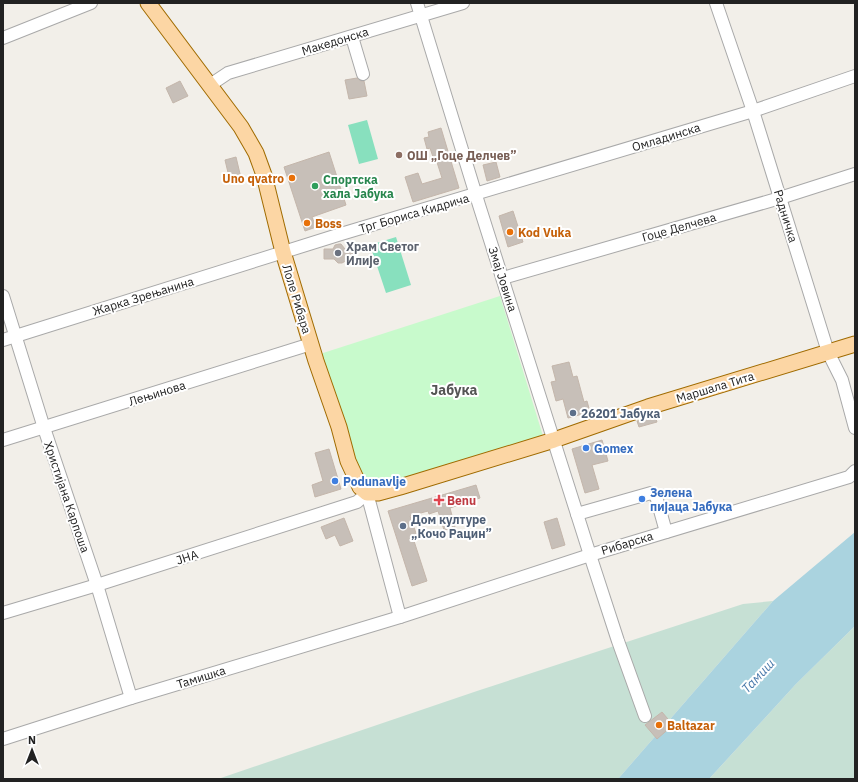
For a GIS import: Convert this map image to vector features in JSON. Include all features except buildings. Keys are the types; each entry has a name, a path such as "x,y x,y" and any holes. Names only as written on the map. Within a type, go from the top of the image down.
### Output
{"main road":[{"name":"Лоле Рибара","path":"148,3 241,127 256,153 264,175 283,252 311,344 339,427 348,461 360,487 367,493"},
{"name":"Маршала Тита","path":"554,440 648,407 855,344"},
{"path":"367,493 378,493 400,487 554,440"}],"street":[{"path":"3,38 91,3"},
{"name":"Змај Јовина","path":"417,3 590,555 644,716"},
{"name":"Македонска","path":"210,85 228,73 463,3"},
{"name":"Радничка","path":"716,3 753,111 828,352 842,380 855,428"},
{"path":"352,37 363,74"},
{"name":"Омладинска","path":"476,194 753,111 855,76"},
{"name":"Гоце Делчева","path":"503,278 780,198 855,174"},
{"name":"Трг Бориса Кидрича","path":"283,252 476,194"},
{"name":"Жарка Зрењанина","path":"3,340 283,252"},
{"name":"Христијана Карпоша","path":"3,296 44,428 97,585 130,698"},
{"name":"Лењинова","path":"3,440 311,344"},
{"name":"Рибарска","path":"400,617 590,555 849,477 855,472"},
{"name":"ЈНА","path":"3,613 97,585 357,502 367,493"},
{"name":"Лоле Рибара","path":"367,493 400,617"},
{"path":"577,514 651,493 656,496 666,532"},
{"name":"Тамишка","path":"3,739 130,698 400,617"}],"green space":[{"path":"367,120 378,159 359,164 348,125"},
{"path":"396,237 411,285 386,293 370,245"},
{"path":"500,296 543,436 378,489 368,488 361,481 320,354"},
{"path":"773,601 618,779 218,779 477,691 743,604"},
{"path":"855,626 855,779 709,779 796,684"}],"water":[{"name":"Тамиш","path":"855,532 855,626 796,684 709,779 618,779 773,601"}],"place":[{"name":"ОШ „Гоце Делчев”","path":"399,155"},
{"name":"Uno qvatro","path":"292,178"},
{"name":"Спортска хала Јабука","path":"315,186"},
{"name":"Boss","path":"307,223"},
{"name":"Kod Vuka","path":"510,232"},
{"name":"Храм Светог Илије","path":"338,253"},
{"name":"26201 Јабука","path":"573,413"},
{"name":"Gomex","path":"586,448"},
{"name":"Podunavlje","path":"335,481"},
{"name":"Зелена пијаца Јабука","path":"642,499"},
{"name":"Benu","path":"439,500"},
{"name":"Дом културе „Кочо Рацин”","path":"403,526"},
{"name":"Baltazar","path":"659,725"}],"district":[{"name":"Јабука","path":"454,390"}]}
